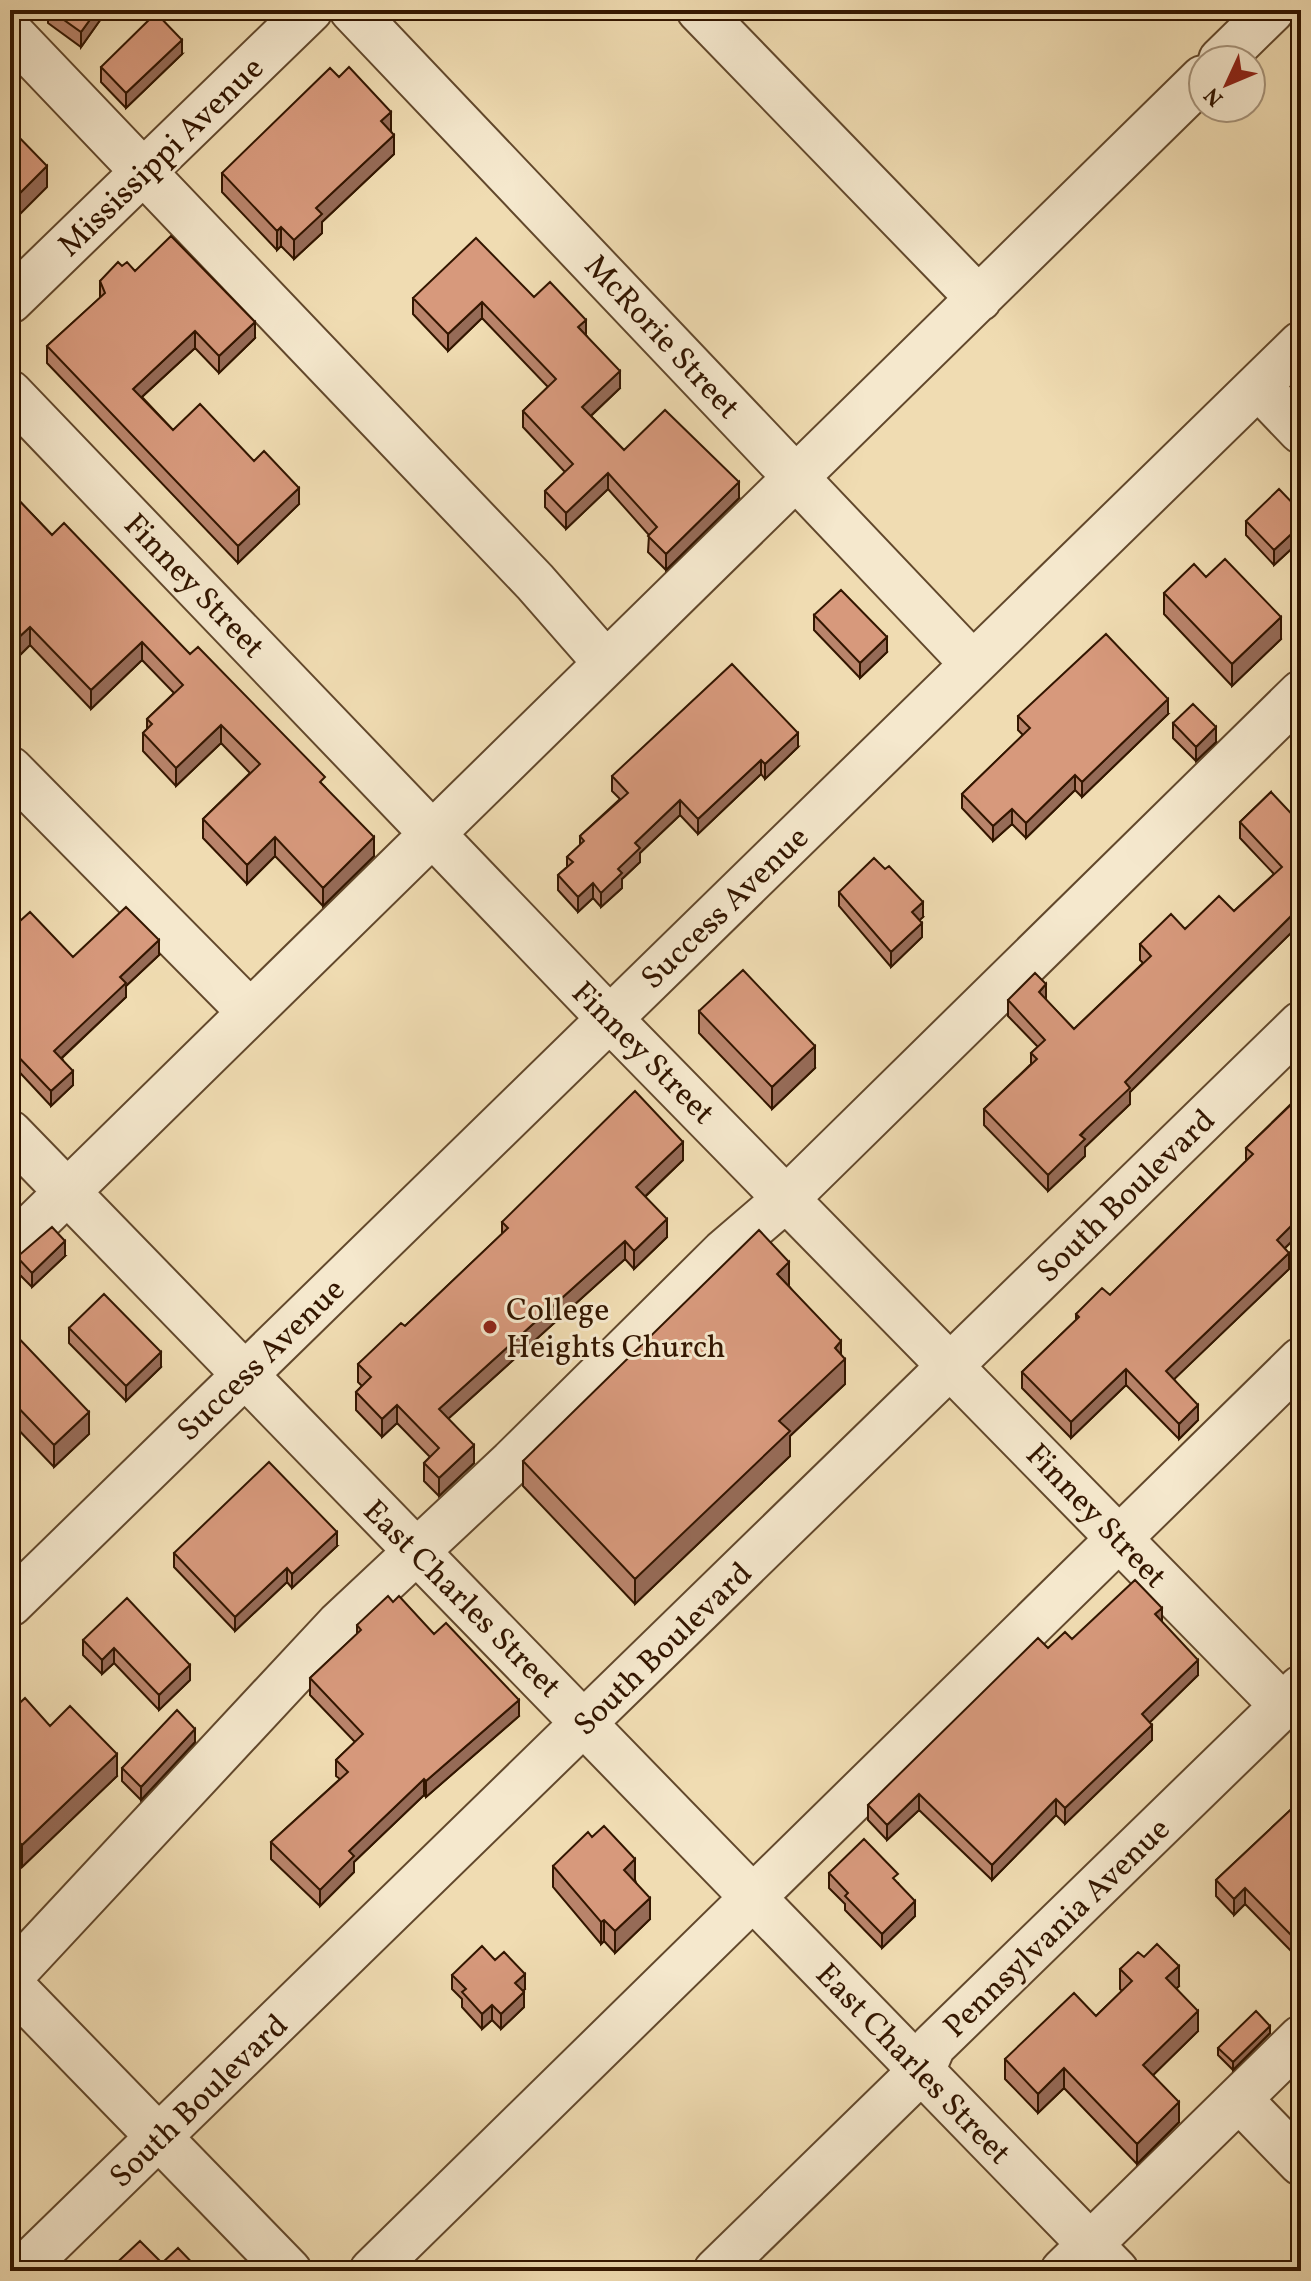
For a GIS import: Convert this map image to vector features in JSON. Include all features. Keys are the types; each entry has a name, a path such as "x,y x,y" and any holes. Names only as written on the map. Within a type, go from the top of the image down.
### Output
{"street":[{"name":"Mississippi Avenue","path":"10,301 310,10"},
{"name":"McRorie Street","path":"352,10 972,663"},
{"path":"699,10 979,299"},
{"path":"1237,44 1272,10"},
{"path":"10,32 535,582 606,663"},
{"path":"10,1248 1187,94"},
{"name":"Success Avenue","path":"10,1604 1301,344"},
{"path":"1258,386 1301,431"},
{"name":"Finney Street","path":"10,393 609,1018 788,1197 1118,1537 1292,1697"},
{"path":"10,1977 339,1624 512,1462 724,1252 788,1197 1301,693"},
{"path":"10,769 250,1012"},
{"name":"South Boulevard","path":"21,2271 1301,1024"},
{"name":"East Charles Street","path":"10,1133 923,2069 1090,2262"},
{"path":"372,2271 1301,1360"},
{"name":"Pennsylvania Avenue","path":"716,2271 923,2069 933,2046 1292,1697"},
{"path":"10,1984 289,2271"},
{"path":"1090,2262 1239,2099 1301,2038"},
{"path":"1239,2099 1301,2163"}],"building":[{"path":"50,10 97,10 81,32"},
{"path":"156,13 182,40 126,93 101,67"},
{"path":"349,67 391,112 381,121 394,135 316,208 322,214 294,240 281,227 277,231 222,173 330,68 339,77"},
{"path":"10,130 47,166 10,203"},
{"path":"171,236 255,322 219,356 195,331 133,389 173,430 200,404 254,461 264,451 299,488 238,546 47,346 105,293 100,281 118,262 122,266 127,262 135,271"},
{"path":"476,238 534,297 550,282 586,320 578,327 620,371 582,407 624,450 665,410 739,482 666,554 648,536 657,527 608,473 566,513 545,491 573,464 523,411 556,379 482,302 448,334 413,298"},
{"path":"1279,489 1301,512 1301,525 1274,550 1246,521"},
{"path":"10,491 52,535 64,523 190,654 198,647 325,777 320,782 374,837 323,888 275,837 247,865 203,819 260,764 221,725 176,768 143,733 152,724 147,719 183,685 142,642 91,690 30,627 17,639 10,632"},
{"path":"1225,559 1281,617 1232,664 1164,593 1194,564 1206,577"},
{"path":"841,590 887,637 860,663 814,615"},
{"path":"1106,634 1168,699 1082,782 1075,775 1026,823 1012,809 993,826 962,794 1030,728 1018,716"},
{"path":"732,664 798,733 765,764 761,760 698,819 680,800 635,843 640,848 618,869 622,873 601,893 593,883 578,897 558,875 573,862 567,857 584,841 580,836 628,793 612,776"},
{"path":"1193,704 1216,727 1196,747 1173,723"},
{"path":"1271,792 1301,824 1301,906 1125,1082 1130,1088 1080,1135 1085,1139 1048,1175 984,1109 1037,1059 1031,1053 1045,1040 1008,1000 1035,973 1046,984 1039,992 1074,1029 1151,956 1140,944 1171,914 1185,929 1219,896 1234,911 1282,867 1240,822"},
{"path":"874,858 885,869 889,866 923,902 912,912 922,923 891,952 839,892"},
{"path":"126,907 159,940 120,977 126,983 54,1051 73,1071 51,1091 10,1048 10,930 30,912 73,957"},
{"path":"743,970 815,1046 772,1087 699,1011"},
{"path":"1301,1087 1301,1216 1277,1240 1289,1253 1166,1371 1198,1405 1179,1424 1126,1369 1071,1422 1022,1372 1079,1317 1076,1314 1102,1288 1110,1295 1253,1154 1246,1148 1298,1098 1294,1094"},
{"path":"635,1091 683,1142 636,1187 667,1219 634,1251 625,1241 439,1409 474,1445 439,1478 424,1463 439,1448 397,1405 382,1419 356,1392 371,1377 358,1364 401,1323 405,1326 508,1228 502,1222"},
{"path":"52,1227 65,1241 32,1273 17,1257"},
{"path":"759,1230 789,1262 777,1274 841,1341 835,1348 845,1359 779,1421 790,1431 635,1579 523,1461"},
{"path":"104,1294 161,1352 126,1386 69,1328"},
{"path":"10,1329 89,1412 54,1445 10,1399"},
{"path":"269,1462 337,1532 292,1574 287,1568 235,1617 174,1553"},
{"path":"1135,1580 1162,1608 1155,1614 1198,1660 1142,1714 1152,1725 1065,1808 1056,1799 992,1865 919,1794 887,1825 868,1805 1038,1638 1048,1648 1065,1632 1072,1639"},
{"path":"388,1596 393,1602 399,1596 434,1634 446,1623 519,1700 426,1781 424,1779 349,1851 354,1856 320,1890 271,1842 348,1772 336,1760 363,1734 310,1678 361,1630 357,1625"},
{"path":"127,1598 190,1665 159,1695 114,1648 102,1660 83,1640"},
{"path":"25,1698 50,1726 70,1706 117,1754 22,1845 10,1833 10,1712"},
{"path":"177,1710 195,1729 141,1787 122,1768"},
{"path":"1301,1800 1301,1933 1295,1939 1245,1888 1234,1899 1216,1880"},
{"path":"604,1826 635,1859 624,1870 650,1898 615,1931 604,1920 601,1922 553,1866 588,1832 592,1837"},
{"path":"864,1839 898,1874 893,1878 915,1901 882,1934 845,1896 848,1893 829,1873"},
{"path":"1157,1944 1179,1966 1166,1978 1198,2011 1143,2065 1179,2102 1137,2144 1064,2068 1038,2094 1005,2059 1074,1993 1096,2016 1132,1981 1120,1969 1138,1952 1144,1957"},
{"path":"482,1946 495,1960 504,1952 525,1974 515,1983 524,1992 501,2014 492,2005 482,2014 462,1992 466,1989 452,1975"},
{"path":"1256,2011 1270,2026 1233,2062 1218,2048"},
{"path":"140,2241 162,2263 178,2248 200,2271 108,2271"}],"place":[{"name":"College Heights Church","path":"490,1327"}]}
